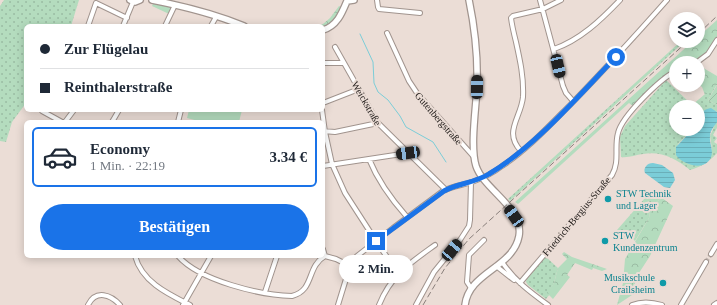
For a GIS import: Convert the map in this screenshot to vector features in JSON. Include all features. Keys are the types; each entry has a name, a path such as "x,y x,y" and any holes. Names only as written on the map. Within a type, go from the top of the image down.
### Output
{"main road":[{"path":"131,1 137,2 140,0"},
{"path":"152,0 175,4 238,24"},
{"path":"325,29 336,23 343,12 346,0 354,0"},
{"path":"465,305 471,288 502,262 515,248 519,238 519,226 514,216 478,172 474,157 477,60 476,37 468,0"}],"street":[{"path":"377,0 379,9 420,13"},
{"path":"540,0 564,90 573,101"},
{"path":"521,151 512,136 521,106 523,80 511,19 513,16 543,9 562,0"},
{"path":"554,49 578,38 620,0"},
{"path":"338,305 350,266 357,256 407,217 446,190 483,178 521,151 543,132 619,54 667,0"},
{"path":"124,24 131,1"},
{"path":"89,24 96,3 127,18"},
{"path":"166,24 175,4"},
{"path":"212,24 216,17"},
{"name":"Gutenbergstraße","path":"387,33 416,93 474,157"},
{"path":"705,56 717,40"},
{"name":"Weickstraße","path":"335,47 378,124 446,190"},
{"path":"325,63 343,63"},
{"name":"Friedrich-Bergius-Straße","path":"520,283 612,175 617,164 618,132 624,121 660,81 669,75"},
{"path":"325,102 359,89"},
{"path":"44,112 60,120"},
{"path":"66,120 72,112"},
{"path":"325,132 336,132 378,124"},
{"path":"325,136 332,164 345,193 398,272"},
{"path":"325,166 408,153"},
{"path":"369,159 375,174 384,188 407,217"},
{"path":"416,305 434,272 460,240 468,226 470,220 471,182"},
{"path":"471,288 467,282 468,257 484,240"},
{"path":"711,254 717,244"},
{"path":"379,305 383,295 398,272 435,245"},
{"path":"325,256 336,259 350,266"},
{"path":"136,258 142,271 152,282 184,304 190,305"},
{"path":"180,258 187,264 202,272 231,285 247,290 282,296 292,296 298,294 308,284 316,262 322,258"},
{"path":"184,304 210,258"},
{"path":"265,292 276,258"},
{"path":"502,262 508,272 546,304"},
{"path":"681,305 706,262"},
{"path":"496,266 509,277 520,283"},
{"path":"88,305 97,296 108,295 120,305"},
{"path":"632,305 647,302 662,305"}],"green space":[{"path":"4,0 79,0 72,24 24,24 24,106 12,122 6,142 0,141 0,6"},
{"path":"154,2 170,5 172,8 169,13 167,13 152,6"},
{"path":"339,6 342,7 331,23 325,26 325,24 323,24 330,18"},
{"path":"717,20 717,37 706,53 702,56 676,56 685,48 705,48 705,31"},
{"path":"673,48 677,48 510,201 508,199"},
{"path":"669,63 669,76 634,107 629,103 518,204 515,202"},
{"path":"705,69 717,76 717,85 705,95"},
{"path":"666,80 669,83 669,92 678,92 687,100 669,100 669,136 686,136 678,144 676,152 701,165 709,160 712,149 710,136 717,120 717,128 713,135 717,138 714,142 717,144 717,153 705,164 690,170 674,159 663,155 650,153 621,157 620,137 625,126"},
{"path":"717,84 708,100 717,105 717,112 705,110 705,100 698,100"},
{"path":"717,85 717,105 708,100"},
{"path":"188,112 242,112 240,120 194,120 187,118"},
{"path":"652,190 662,198 651,206 649,218 635,241 633,239 635,237 633,235 631,237 629,235 626,240 617,230"},
{"path":"662,198 673,206 650,256 637,276 632,295 617,305 623,283 625,259 649,218 651,206"},
{"path":"564,252 572,257 607,269 602,271 593,268 592,270 575,263 567,275 570,277 553,299 547,293 554,283 558,268 567,259 562,254"},
{"path":"545,256 558,268 554,283 548,293 550,294 546,299 526,282 527,277"}],"water":[{"path":"711,108 717,112 717,122 710,134 712,152 711,157 708,162 699,166 689,164 679,159 676,155 676,147 686,136 705,136 705,110"},
{"path":"653,163 662,165 673,173 675,180 670,188 664,187 645,173 646,166"}],"waterway":[{"path":"360,34 373,62 374,83 378,92 388,100 406,127 433,142 446,162"}],"tunnel":[{"path":"706,262 711,254"}],"railway":[{"path":"705,27 717,16"},
{"path":"423,305 445,268 469,239 680,48"}],"place":[{"name":"STW Technik und Lager","path":"608,199"},
{"name":"STW Kundenzentrum","path":"605,241"},
{"name":"Musikschule Crailsheim","path":"663,283"}],"route":[{"path":"376,241 444,191 483,178 515,156 569,106 616,57"}]}
